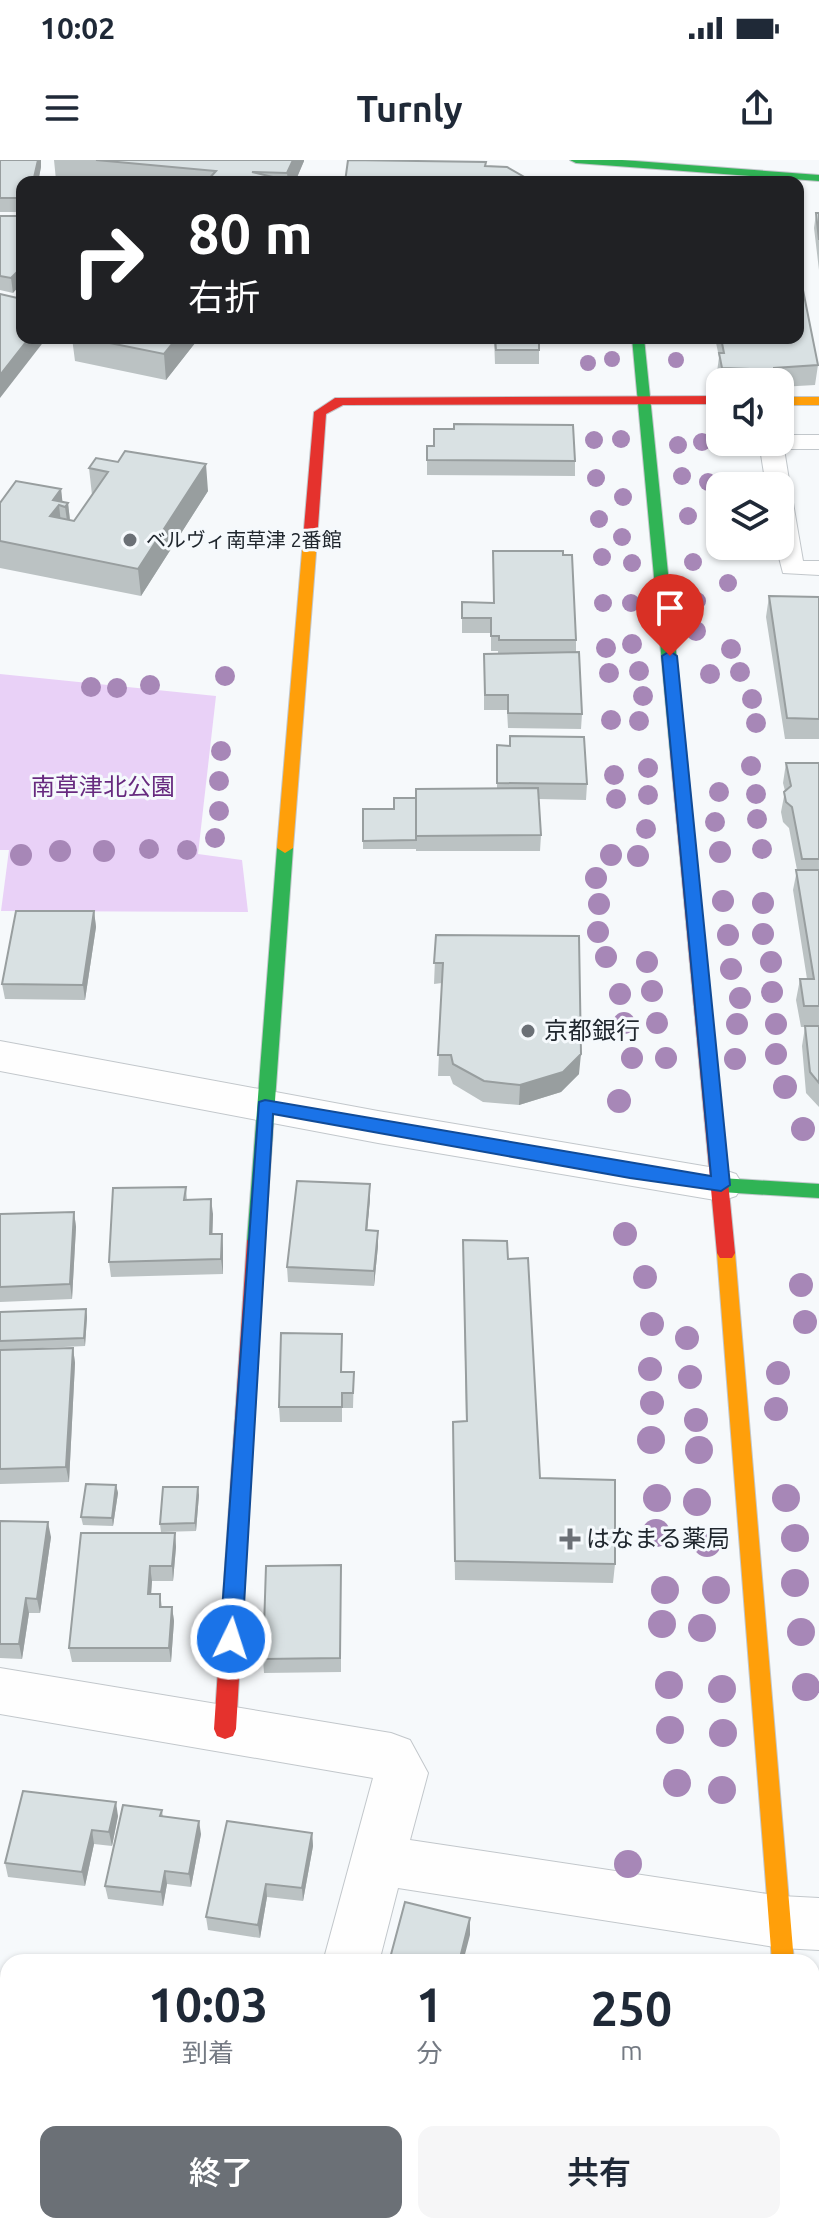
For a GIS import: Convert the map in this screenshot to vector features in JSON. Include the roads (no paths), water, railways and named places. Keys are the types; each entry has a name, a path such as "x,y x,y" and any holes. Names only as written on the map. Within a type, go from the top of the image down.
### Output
{"street":[{"path":"576,160 620,168 779,176"},
{"path":"377,1860 794,1936 639,344"},
{"path":"225,1729 265,1106 320,412 340,401 706,400"},
{"path":"794,401 819,401"},
{"path":"0,1056 618,1169 721,1185 819,1191"},
{"path":"0,1691 391,1757 401,1773 353,1954"}],"lane":[{"path":"794,442 819,442"},
{"path":"791,560 792,568 819,568"}],"place":[{"name":"ベルヴィ南草津 2番館","path":"130,540"},
{"name":"京都銀行","path":"528,1031"},
{"name":"はなまる薬局","path":"570,1539"}],"park label":[{"name":"南草津北公園","path":"103,787"}]}
